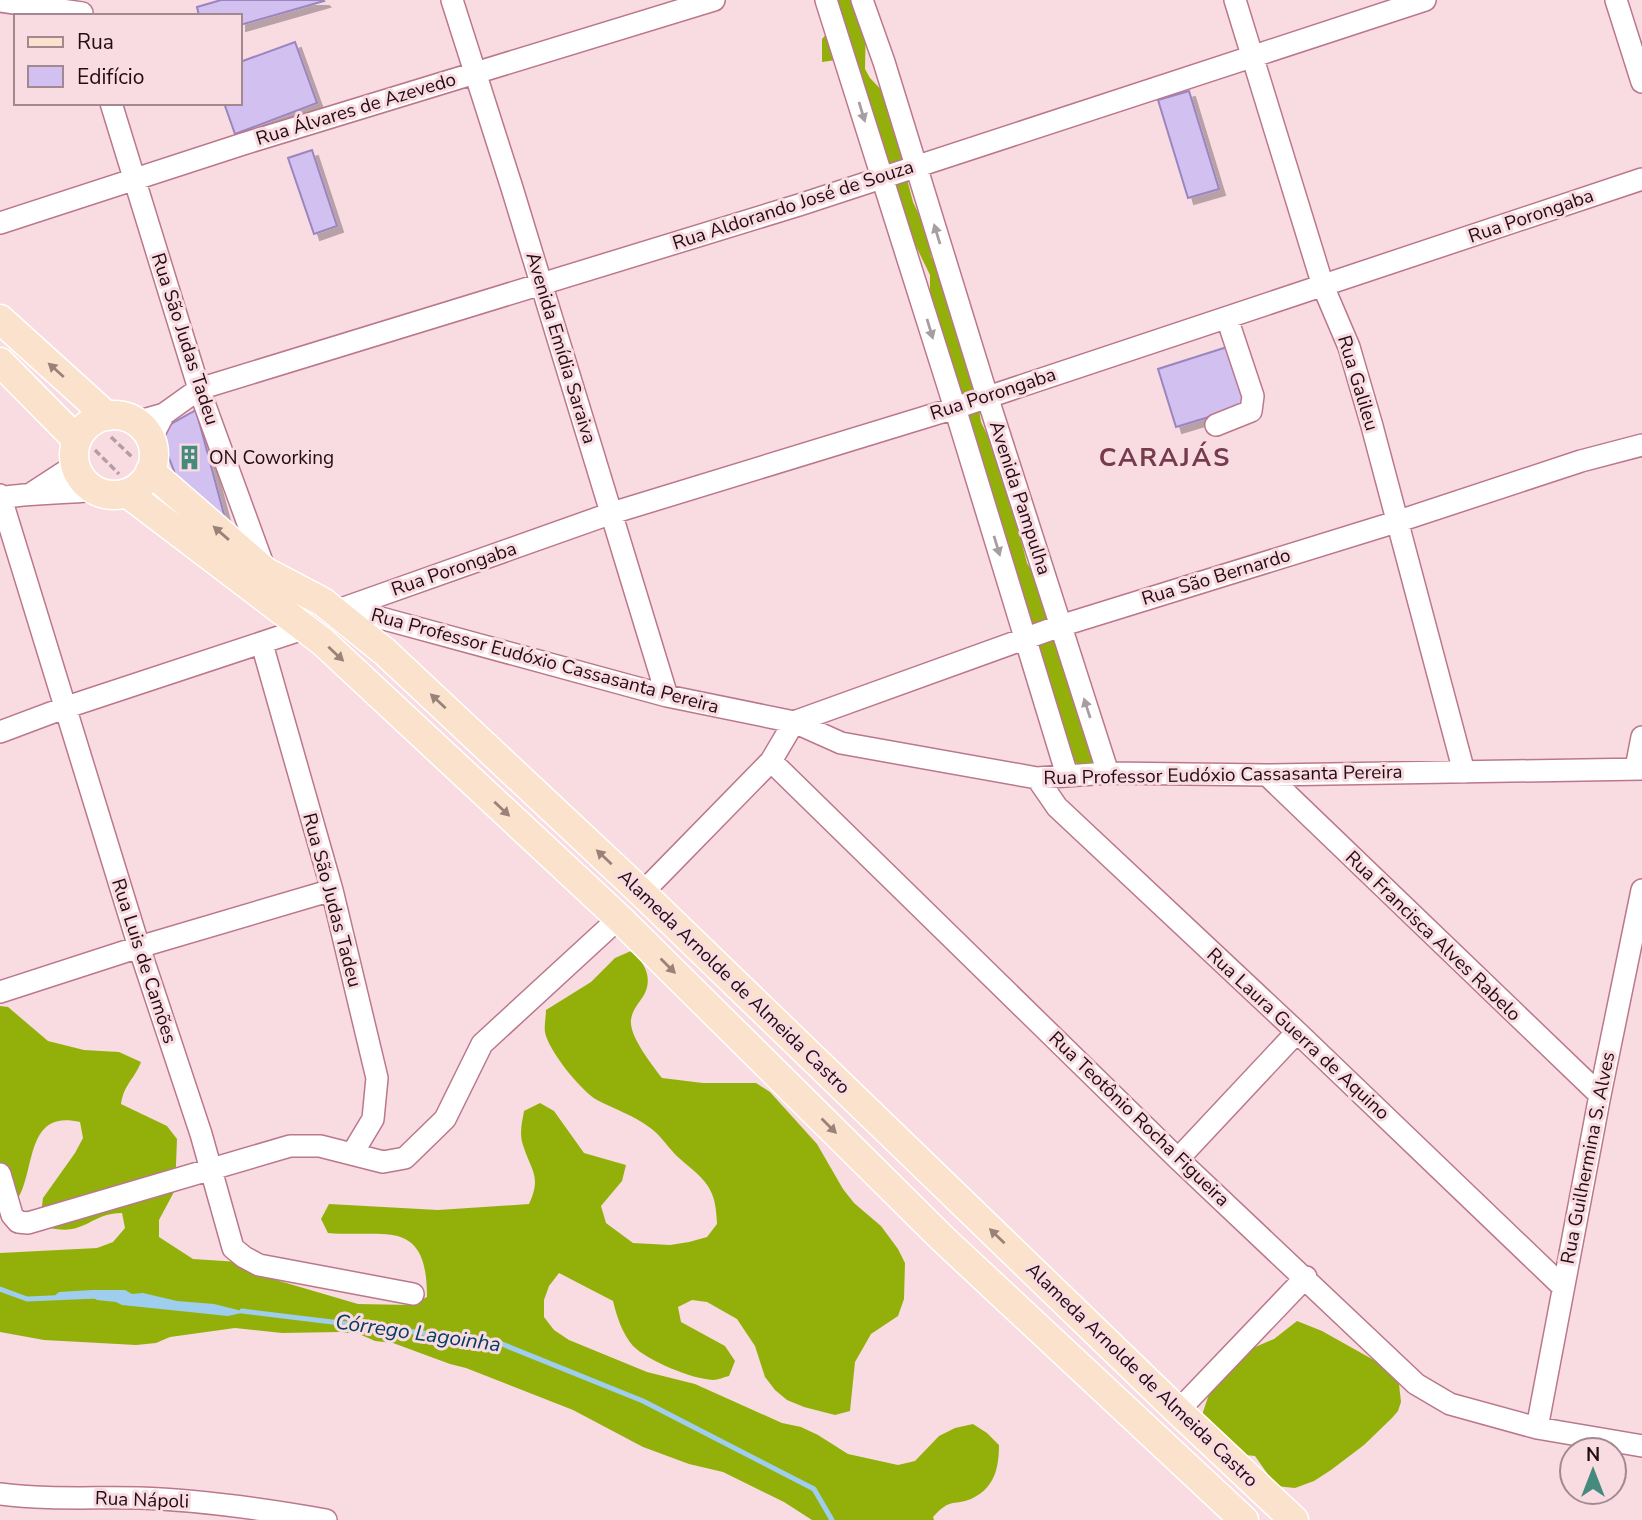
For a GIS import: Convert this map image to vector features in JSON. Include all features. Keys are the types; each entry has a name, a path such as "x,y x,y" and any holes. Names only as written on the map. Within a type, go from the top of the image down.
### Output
{"main road":[{"path":"0,319 107,416"},
{"path":"0,362 76,452 81,477 95,490 114,495 139,487 148,477 154,452 143,430 120,416 107,416 84,429 76,452"},
{"name":"Alameda Arnolde de Almeida Castro","path":"150,471 266,572 333,605 385,652 642,893 1294,1520"},
{"name":"Alameda Arnolde de Almeida Castro","path":"127,493 323,642 619,918 943,1239 1244,1520"},
{"path":"766,1063 791,1036"}],"street":[{"name":"Avenida Emídia Saraiva","path":"452,0 667,696"},
{"name":"Rua Álvares de Azevedo","path":"0,223 243,144 714,0"},
{"name":"Avenida Pampulha","path":"826,0 1067,775"},
{"name":"Avenida Pampulha","path":"862,0 884,62 987,396 1108,773"},
{"name":"Rua Galileu","path":"1235,0 1323,286 1349,347 1464,772"},
{"name":"Rua Aldorando José de Souza","path":"143,430 199,389 787,209 1425,0"},
{"path":"1616,0 1642,82"},
{"path":"0,1 80,10"},
{"path":"850,72 884,62"},
{"name":"Rua São Judas Tadeu","path":"112,105 199,389 266,572"},
{"name":"Rua Porongaba","path":"333,605 612,513 955,408 1642,178"},
{"path":"1216,425 1251,411 1253,396 1227,318"},
{"name":"Rua São Bernardo","path":"794,722 1025,637 1396,522 1581,461 1642,445"},
{"path":"32,493 76,452"},
{"path":"0,497 95,490"},
{"name":"Rua Luis de Camões","path":"0,497 139,947 211,1169 233,1248 244,1258 259,1265 413,1294"},
{"name":"Rua Professor Eudóxio Cassasanta Pereira","path":"333,605 667,696 794,722 841,743 1037,778 1108,773 1267,775 1639,769"},
{"path":"0,732 64,708 303,629"},
{"name":"Rua São Judas Tadeu","path":"262,644 332,890 377,1078 373,1119 352,1154"},
{"path":"642,893 771,761 794,722"},
{"path":"1639,769 1642,737"},
{"name":"Rua Teotônio Rocha Figueira","path":"771,761 1178,1159 1306,1277 1416,1384 1450,1404 1538,1428 1642,1446"},
{"name":"Rua Francisca Alves Rabelo","path":"1267,775 1600,1095"},
{"name":"Rua Laura Guerra de Aquino","path":"1037,778 1057,807 1563,1287"},
{"path":"0,992 139,947 332,890"},
{"name":"Rua Guilhermina S. Alves","path":"1538,1428 1600,1095 1642,890"},
{"path":"0,1174 12,1215 19,1222 28,1223 290,1146 320,1146 383,1162 405,1158 445,1119 482,1044 619,918"},
{"path":"1178,1159 1297,1032"},
{"path":"1178,1411 1306,1277"},
{"name":"Rua Nápoli","path":"0,1494 26,1497 141,1498 242,1505 326,1520"}],"green space":[{"path":"838,0 861,0 866,21 865,69 893,102 901,136 902,160 913,202 929,236 931,256 943,283 974,377 981,422 1001,463 1027,563 1038,582 1099,752 1091,772 1070,759 1067,737 930,292 930,275 910,234 896,195 896,187 890,180 869,122 862,78 850,69 851,58 822,62 822,39 837,22"},
{"path":"631,951 644,965 648,982 647,989 633,1013 631,1027 642,1050 662,1078 703,1083 756,1083 770,1092 817,1144 854,1203 881,1226 898,1249 905,1263 904,1299 898,1316 871,1334 855,1362 850,1411 835,1415 787,1400 775,1390 765,1377 755,1346 737,1319 707,1302 692,1300 678,1307 681,1322 725,1346 735,1361 729,1376 715,1380 682,1373 640,1352 623,1330 613,1301 559,1273 549,1286 544,1300 544,1317 554,1330 569,1340 647,1372 695,1384 782,1423 801,1427 848,1454 898,1465 915,1461 939,1436 955,1428 973,1424 999,1445 994,1476 986,1488 973,1498 945,1506 933,1517 934,1520 812,1520 784,1502 723,1472 689,1464 643,1447 573,1410 466,1368 359,1334 282,1333 235,1328 170,1337 156,1343 136,1345 44,1340 0,1332 0,1253 97,1248 113,1242 125,1228 122,1213 103,1216 80,1227 62,1230 50,1228 41,1214 43,1198 83,1138 80,1122 59,1121 45,1128 31,1156 22,1191 13,1205 0,1214 0,1006 8,1007 48,1041 84,1050 119,1052 141,1062 124,1092 121,1104 167,1126 177,1139 175,1190 159,1220 159,1237 193,1259 239,1262 252,1273 358,1304 411,1305 427,1297 425,1271 420,1254 411,1242 399,1236 384,1234 328,1233 321,1219 329,1204 438,1210 529,1204 535,1180 522,1141 521,1128 524,1111 540,1103 554,1111 584,1153 626,1165 622,1181 601,1206 606,1223 633,1243 670,1245 707,1237 717,1224 712,1193 703,1179 653,1130 590,1095 566,1069 547,1040 546,1010 591,982 615,958"},
{"path":"1297,1321 1322,1331 1388,1368 1399,1384 1401,1402 1392,1418 1364,1445 1314,1481 1295,1488 1276,1486 1255,1456 1245,1455 1199,1424 1215,1376 1232,1357 1274,1339"}],"water":[{"path":"125,1290 132,1294 143,1293 177,1301 214,1304 246,1312 228,1316 122,1305 97,1300 91,1296 52,1298 59,1292"}],"building":[{"path":"221,0 324,1 242,24 242,14 199,14 197,7"},
{"path":"295,42 317,103 235,134 225,105 242,105 242,61"},
{"path":"1189,91 1219,189 1188,198 1158,100"},
{"path":"312,150 337,226 314,234 288,158"},
{"path":"1227,347 1245,406 1176,427 1158,369"},
{"name":"ON Coworking","path":"196,410 226,522 176,476 162,440 171,424"}],"waterway":[{"name":"Córrego Lagoinha","path":"0,1289 27,1299 97,1296"},
{"name":"Córrego Lagoinha","path":"242,1311 497,1342 643,1401 814,1489 832,1520"}],"place":[{"name":"ON Coworking","path":"189,458"}],"district":[{"name":"CARAJÁS","path":"1165,457"}]}
